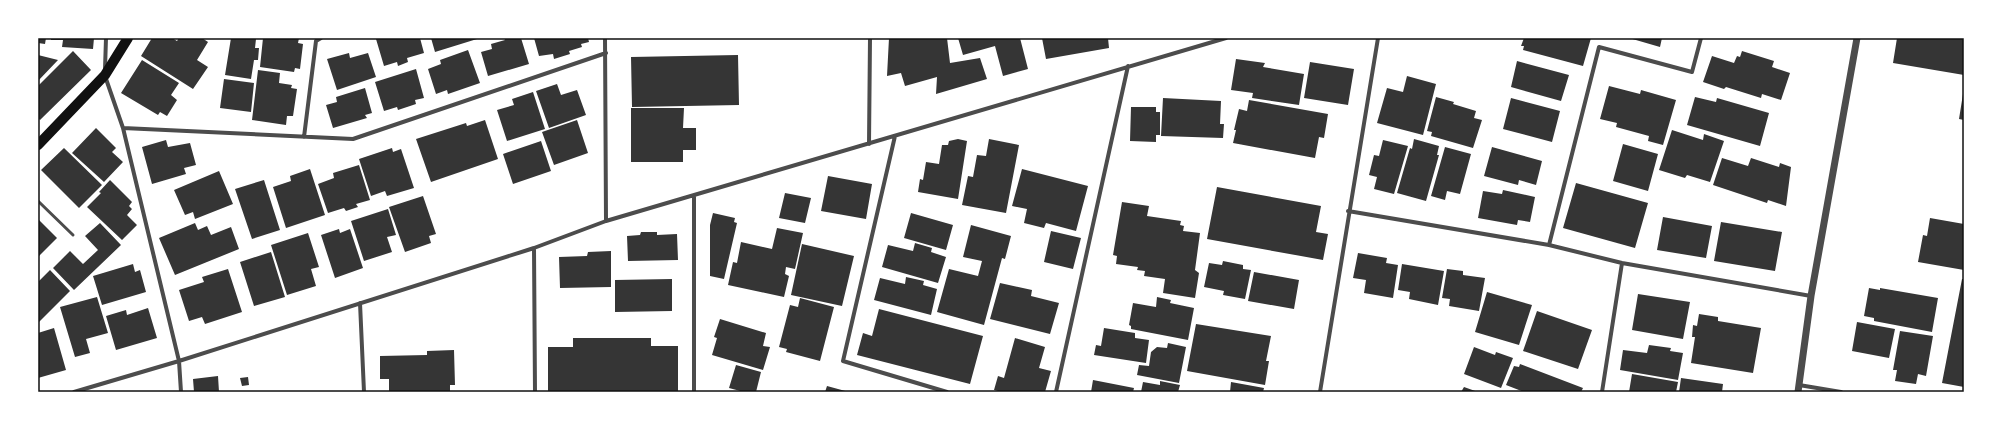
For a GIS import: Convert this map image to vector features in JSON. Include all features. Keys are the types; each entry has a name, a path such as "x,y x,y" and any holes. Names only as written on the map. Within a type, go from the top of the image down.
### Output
{"main road":[{"path":"38,145 105,75 128,38"}],"street":[{"path":"106,38 105,75 123,128 179,361 181,392"},
{"path":"304,137 316,41 321,38"},
{"path":"605,38 606,221"},
{"path":"869,144 870,38"},
{"path":"74,392 179,361 534,248 606,221 694,197 1224,38"},
{"path":"1320,392 1348,211 1378,38"},
{"path":"1549,245 1599,48 1692,72 1701,38"},
{"path":"1841,392 1798,388 1812,296 1857,38"},
{"path":"123,128 353,139 606,54"},
{"path":"1056,392 1128,66"},
{"path":"895,136 843,361 946,392"},
{"path":"694,197 694,392"},
{"path":"1348,211 1549,245 1622,263 1812,296"},
{"path":"534,248 535,392"},
{"path":"1602,392 1622,263"},
{"path":"360,303 364,392"}],"lane":[{"path":"38,201 73,235"}],"building":[{"path":"38,38 46,38 45,44 38,43"},
{"path":"51,38 94,38 93,49 62,47 63,40 51,40"},
{"path":"152,38 172,38 177,41 179,38 202,38 208,42 197,60 208,67 193,89 141,56"},
{"path":"231,38 256,39 255,48 259,48 258,60 254,60 251,79 225,75"},
{"path":"263,38 299,38 298,43 303,44 300,69 295,68 294,72 260,67"},
{"path":"420,38 424,53 407,58 408,62 398,66 397,62 384,66 376,39"},
{"path":"431,38 477,38 477,39 435,52"},
{"path":"504,38 521,38 529,64 488,76 481,52 492,49 491,44 505,40"},
{"path":"534,38 588,38 589,42 581,44 582,47 569,51 570,54 554,59 553,54 539,56"},
{"path":"889,38 947,38 950,63 980,58 987,79 936,94 937,77 905,86 901,73 887,76"},
{"path":"958,38 1020,38 1028,69 1003,76 995,46 963,55"},
{"path":"1042,38 1108,38 1109,48 1046,59"},
{"path":"1524,38 1591,38 1583,66 1523,50 1524,46 1521,46"},
{"path":"1629,38 1662,38 1660,47"},
{"path":"1897,38 1964,38 1964,75 1893,63"},
{"path":"468,50 480,83 448,94 447,90 436,94 428,69 441,64 440,60"},
{"path":"73,51 91,70 40,120 38,118 38,86"},
{"path":"1742,51 1774,61 1772,67 1790,73 1781,100 1762,94 1761,98 1726,87 1724,89 1703,82 1712,56 1734,63 1737,56 1740,57"},
{"path":"349,53 350,58 368,53 376,77 337,90 327,59"},
{"path":"38,55 58,60 38,81"},
{"path":"738,55 739,105 632,107 631,57"},
{"path":"1236,59 1265,63 1263,67 1304,74 1299,105 1252,98 1253,93 1231,90"},
{"path":"142,60 179,83 171,95 177,100 167,116 160,112 158,115 121,93"},
{"path":"1517,61 1569,75 1561,101 1511,87"},
{"path":"1310,62 1354,69 1348,105 1304,98"},
{"path":"416,69 424,98 415,100 416,104 398,110 397,107 384,111 375,82"},
{"path":"258,70 280,73 279,83 292,85 291,88 297,89 293,116 287,116 286,125 252,120"},
{"path":"1407,76 1436,84 1423,135 1377,123 1387,88 1403,92"},
{"path":"224,79 254,83 251,112 220,108"},
{"path":"557,84 561,95 577,90 586,115 549,128 536,91"},
{"path":"1609,86 1640,94 1641,90 1676,100 1663,145 1648,141 1649,136 1616,127 1617,123 1600,119"},
{"path":"365,88 372,113 365,115 367,118 333,128 326,105 337,102 336,97"},
{"path":"533,92 545,129 507,141 497,110 514,105 512,99"},
{"path":"1964,94 1964,120 1959,119"},
{"path":"1436,97 1454,102 1453,104 1476,111 1474,118 1482,120 1473,148 1431,136 1432,132 1427,131"},
{"path":"1695,97 1716,102 1717,98 1769,113 1760,146 1687,125"},
{"path":"1163,98 1221,101 1220,124 1224,124 1223,138 1161,136"},
{"path":"1511,98 1560,111 1552,142 1503,129"},
{"path":"1249,100 1328,114 1324,138 1319,137 1315,158 1233,143 1236,130 1234,130 1239,109 1247,111"},
{"path":"1131,107 1156,107 1156,112 1160,112 1160,135 1156,135 1156,142 1130,141"},
{"path":"631,108 684,108 683,128 696,128 696,150 683,150 683,162 631,162"},
{"path":"485,120 498,159 431,182 416,139 466,123 467,126"},
{"path":"577,120 588,153 554,165 542,132"},
{"path":"96,128 116,148 112,152 123,162 104,182 72,153"},
{"path":"1672,130 1703,140 1704,134 1724,141 1710,182 1687,175 1685,178 1659,170"},
{"path":"958,139 967,141 958,199 918,192 920,179 923,180 926,162 939,164 942,145 948,145 949,141"},
{"path":"989,139 1019,145 1006,213 962,205 968,176 973,177 977,155 986,156"},
{"path":"1414,139 1439,146 1437,155 1439,155 1426,201 1397,193"},
{"path":"166,140 168,147 190,143 196,165 184,168 186,174 152,184 142,147"},
{"path":"1383,140 1408,146 1394,194 1374,189 1377,177 1369,175 1374,155 1379,156"},
{"path":"541,141 551,171 513,184 503,154"},
{"path":"1623,144 1658,154 1648,191 1613,181"},
{"path":"1445,147 1471,154 1460,194 1447,191 1445,200 1431,196"},
{"path":"1492,147 1542,161 1536,185 1519,180 1518,185 1484,176"},
{"path":"64,148 102,185 79,208 41,170"},
{"path":"392,148 393,152 401,149 414,188 387,196 385,191 371,196 359,159"},
{"path":"1722,158 1748,166 1751,158 1779,167 1780,163 1791,167 1786,206 1768,200 1767,203 1713,185"},
{"path":"359,165 370,200 356,204 358,207 346,211 344,208 328,213 318,184 334,178 333,173"},
{"path":"310,169 325,215 286,228 273,187 291,181 290,176"},
{"path":"1022,169 1088,186 1076,231 1046,223 1044,228 1024,223 1027,209 1012,206"},
{"path":"219,171 233,204 195,219 193,212 185,215 174,190"},
{"path":"828,176 872,184 866,219 821,211"},
{"path":"110,180 132,202 129,206 132,209 127,215 137,225 122,240 87,207 101,193 99,192"},
{"path":"264,180 280,230 252,239 235,189"},
{"path":"1576,183 1648,203 1635,248 1563,228"},
{"path":"1217,187 1321,206 1316,232 1328,234 1323,260 1207,239"},
{"path":"1503,190 1535,197 1530,222 1518,220 1517,225 1478,218 1483,191 1502,194"},
{"path":"785,193 811,198 805,223 779,218"},
{"path":"423,196 436,234 429,236 431,243 405,252 389,207"},
{"path":"1122,202 1149,206 1147,216 1181,221 1180,225 1184,226 1183,231 1200,233 1195,270 1199,273 1195,298 1163,293 1165,279 1144,276 1145,271 1137,270 1138,267 1116,264 1117,256 1113,255"},
{"path":"388,209 396,235 387,237 392,252 364,261 351,221"},
{"path":"713,213 735,218 734,222 737,223 724,279 710,276 710,225"},
{"path":"911,213 953,225 946,250 904,238"},
{"path":"1663,217 1712,226 1706,258 1657,250"},
{"path":"1930,218 1964,224 1964,270 1918,262 1923,235 1927,236"},
{"path":"38,219 57,238 38,257"},
{"path":"1721,222 1782,232 1775,271 1714,261"},
{"path":"100,223 121,245 74,290 53,268 70,251 83,264 98,250 85,236"},
{"path":"195,223 198,230 207,226 211,235 231,227 239,249 175,275 159,238"},
{"path":"971,225 1011,236 1005,259 1002,258 984,325 937,312 949,269 978,276 982,261 963,257"},
{"path":"777,228 803,233 795,269 786,267 785,274 789,276 784,297 728,285 733,262 737,263 741,242 772,249"},
{"path":"339,229 340,233 350,229 363,268 335,278 321,235"},
{"path":"1051,231 1081,238 1073,269 1044,262"},
{"path":"641,232 657,232 657,235 677,234 678,260 628,261 627,236 640,235"},
{"path":"308,233 319,267 311,269 316,286 287,295 271,245"},
{"path":"915,243 932,248 931,252 946,257 938,283 882,267 888,245 913,251"},
{"path":"802,244 854,256 842,306 791,295"},
{"path":"611,251 611,287 560,288 559,257 587,256 588,252"},
{"path":"271,252 285,297 254,306 240,262"},
{"path":"1358,253 1387,258 1386,263 1398,265 1393,298 1364,293 1366,280 1353,278"},
{"path":"1223,261 1243,265 1243,269 1251,270 1245,299 1223,295 1224,291 1204,287 1209,263 1222,265"},
{"path":"133,264 135,272 140,270 146,292 102,305 93,276"},
{"path":"1402,264 1444,271 1438,305 1409,299 1410,292 1398,290"},
{"path":"228,269 242,312 205,324 202,317 189,321 179,290 204,282 202,277"},
{"path":"1447,269 1463,271 1463,275 1485,278 1479,311 1449,306 1450,299 1442,298"},
{"path":"50,270 70,291 38,323 38,282"},
{"path":"1254,272 1299,280 1294,309 1248,301"},
{"path":"906,277 924,281 923,285 937,289 931,315 874,300 880,278 905,284"},
{"path":"672,279 672,311 615,312 615,280"},
{"path":"1962,279 1964,279 1964,387 1942,383"},
{"path":"1000,283 1032,290 1031,296 1059,303 1050,334 990,319"},
{"path":"1869,288 1880,290 1880,288 1938,298 1932,332 1874,321 1874,318 1864,316"},
{"path":"1487,292 1532,305 1519,345 1475,332"},
{"path":"1638,294 1690,302 1683,339 1632,330"},
{"path":"97,297 108,333 86,339 90,353 75,357 60,307"},
{"path":"1157,297 1171,300 1170,303 1194,308 1188,340 1131,329 1131,326 1129,325 1133,303 1156,307"},
{"path":"800,298 834,307 820,361 786,352 787,349 779,347 790,305 798,307"},
{"path":"148,308 157,338 116,350 106,316 126,310 127,315"},
{"path":"879,309 983,336 970,384 857,355 863,333 872,336"},
{"path":"1537,311 1592,330 1578,369 1523,351"},
{"path":"1699,314 1718,317 1718,321 1761,328 1753,373 1691,363 1695,337 1692,337 1693,325 1697,326"},
{"path":"720,319 766,333 763,346 770,347 763,370 712,355 717,338 714,337"},
{"path":"1857,322 1895,329 1889,358 1852,351"},
{"path":"1196,324 1271,336 1266,361 1269,361 1265,385 1187,371"},
{"path":"54,328 66,370 38,378 38,333"},
{"path":"1104,328 1135,333 1135,338 1149,340 1146,363 1094,355 1096,345 1101,346"},
{"path":"1900,331 1933,336 1926,376 1918,374 1916,384 1895,381 1897,370 1893,370"},
{"path":"573,338 651,338 651,346 678,346 678,392 548,392 548,347 573,347"},
{"path":"1015,338 1045,347 1039,368 1051,371 1045,392 1002,392 994,390 998,376 1004,378"},
{"path":"1168,343 1186,347 1179,383 1137,375 1139,365 1149,366 1151,352 1157,347 1167,348"},
{"path":"1649,345 1671,348 1670,351 1683,353 1678,380 1620,370 1623,350 1647,353"},
{"path":"1474,347 1495,355 1496,352 1513,358 1501,388 1464,374"},
{"path":"454,350 455,385 450,385 450,392 389,392 389,379 380,379 380,356 427,355 427,351"},
{"path":"1520,364 1583,388 1581,392 1524,392 1506,385 1514,366 1519,367"},
{"path":"736,365 761,372 756,392 744,392 729,388"},
{"path":"1632,374 1678,382 1676,392 1629,392"},
{"path":"218,376 219,392 194,392 193,379"},
{"path":"248,377 249,385 242,386 240,378"},
{"path":"1681,378 1723,384 1722,392 1679,392"},
{"path":"1093,380 1134,388 1133,392 1091,392"},
{"path":"1160,381 1180,385 1178,392 1141,392 1143,382 1160,385"},
{"path":"1231,382 1264,388 1263,392 1230,392"},
{"path":"827,386 849,392 825,392"},
{"path":"1464,387 1478,392 1461,392"}]}
